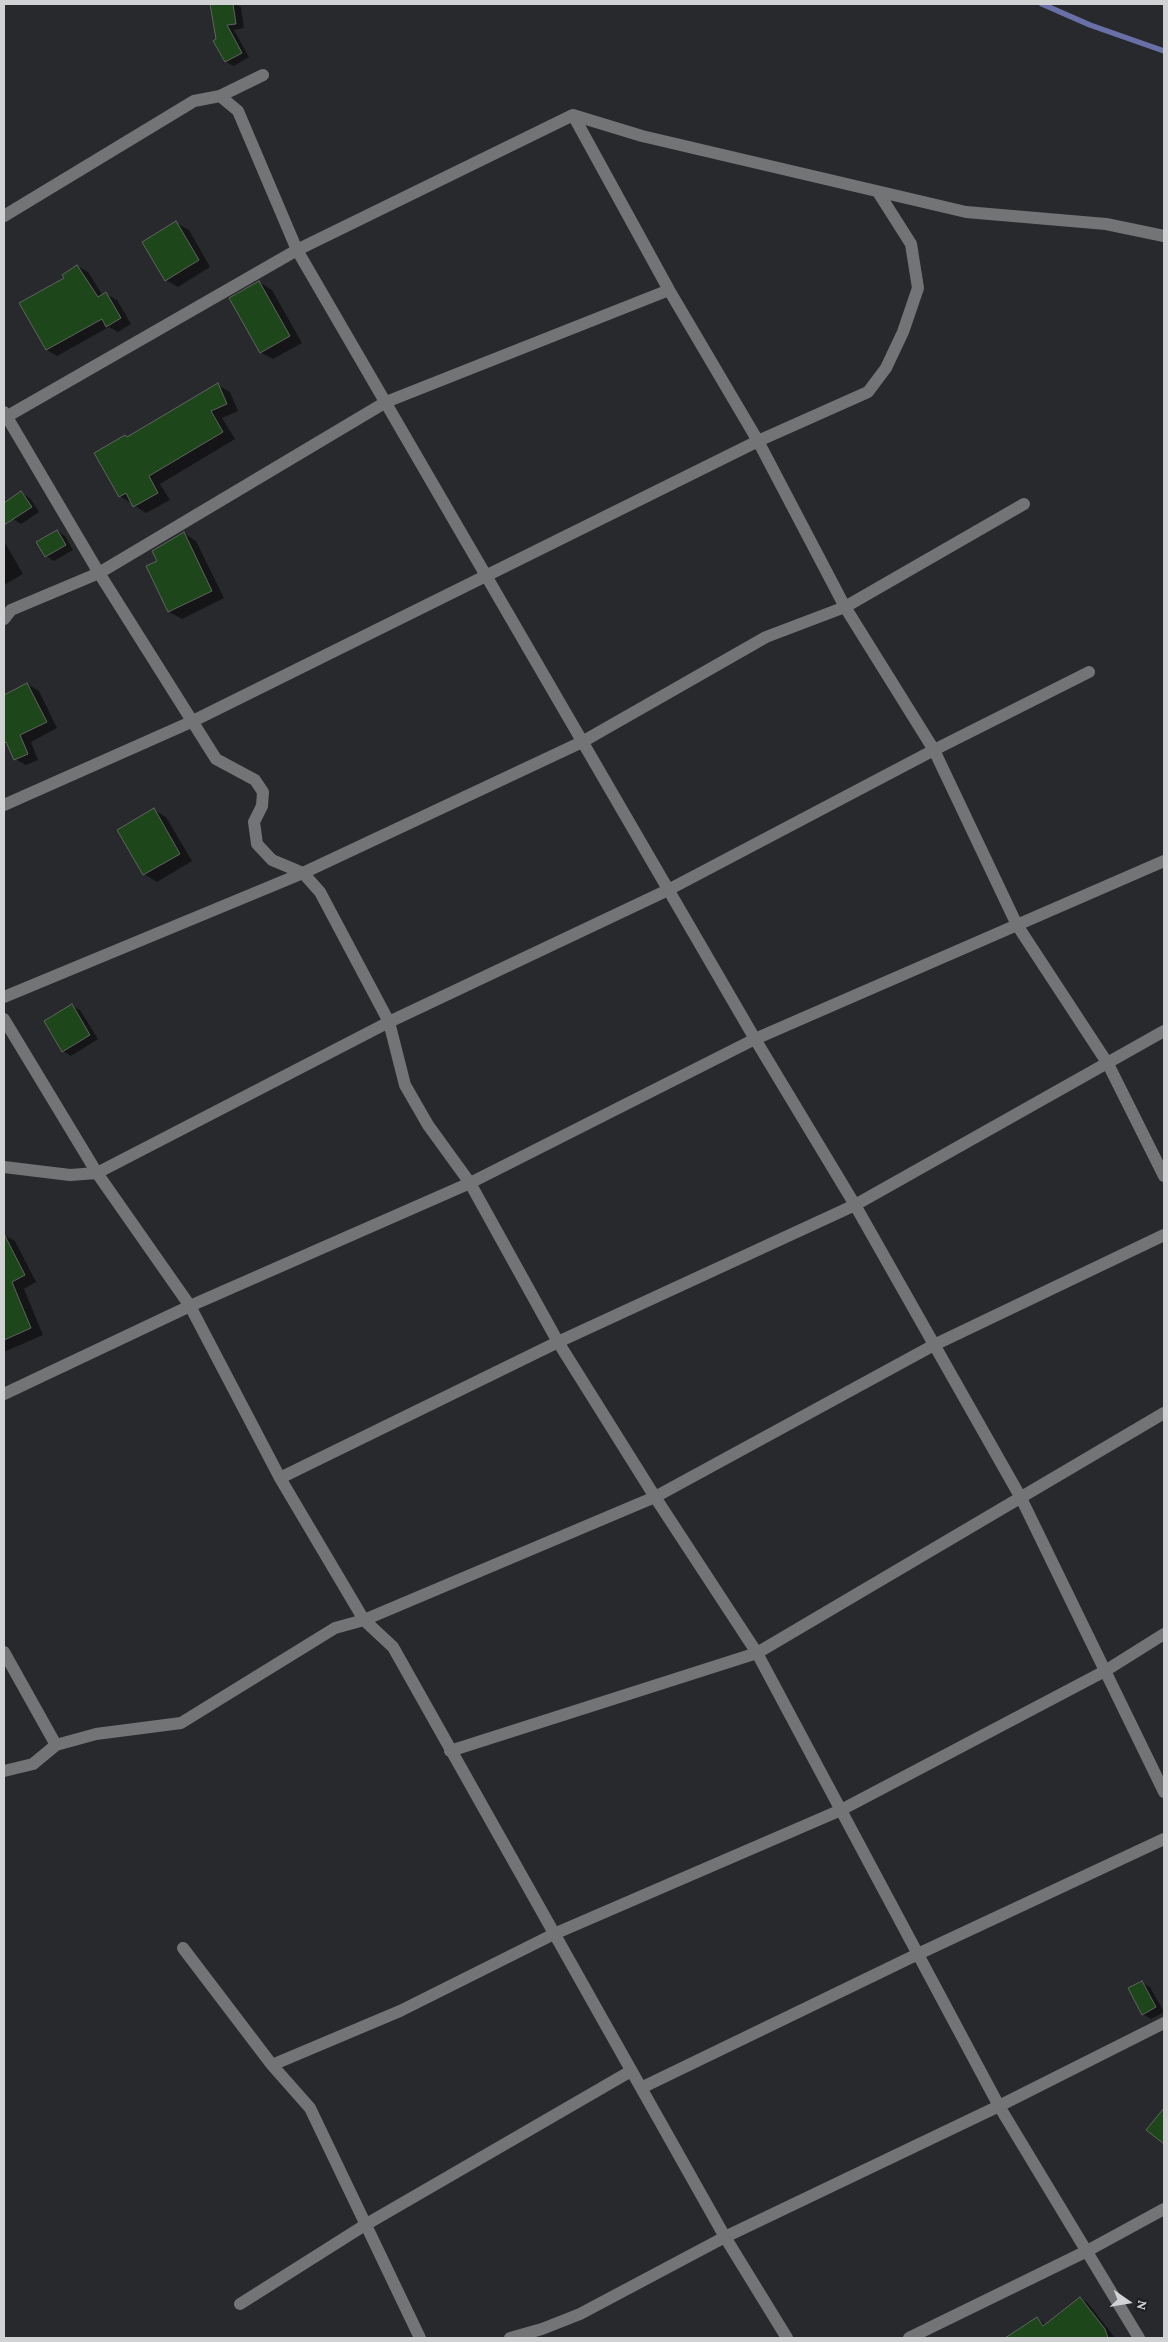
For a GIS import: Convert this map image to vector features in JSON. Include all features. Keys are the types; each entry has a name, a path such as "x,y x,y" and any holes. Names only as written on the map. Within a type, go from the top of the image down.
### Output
{"street":[{"path":"4,216 194,101 220,96 263,75"},
{"path":"220,96 238,111 297,250 755,1039 855,1205 1021,1498 1164,1792"},
{"path":"573,115 669,290 758,440 845,607 934,750 1017,925 1108,1064 1164,1176"},
{"path":"1139,2338 999,2106 757,1653 655,1497 558,1342 470,1183 428,1125 405,1085 389,1022 320,892 303,872 272,860 257,844 254,822 262,806 263,792 256,780 216,759 99,573 5,414 297,250 573,115 642,136 966,212 1106,224 1164,236"},
{"path":"4,805 191,722 758,440 868,392 886,368 903,332 918,288 911,244 878,192"},
{"path":"4,619 12,610 99,573 386,402 669,290"},
{"path":"4,997 303,872 582,742 766,637 845,607 1024,504"},
{"path":"4,1167 70,1175 97,1173 389,1022 668,890 934,750 1089,672"},
{"path":"4,1394 190,1306 470,1183 755,1039 1164,861"},
{"path":"4,1018 97,1173 190,1306 280,1478 364,1620 393,1647 725,2237 787,2338"},
{"path":"280,1478 558,1342 855,1205 1164,1031"},
{"path":"4,1772 33,1764 56,1745 96,1734 181,1723 336,1628 364,1620 655,1497 934,1345 1164,1235"},
{"path":"450,1751 757,1653 1164,1413"},
{"path":"272,2065 400,2011 554,1934 841,1810 1105,1671 1164,1634"},
{"path":"4,1652 56,1745"},
{"path":"641,2088 918,1954 1164,1839"},
{"path":"183,1948 272,2065 310,2108 420,2338"},
{"path":"510,2338 542,2329 580,2314 725,2237 999,2106 1164,2023"},
{"path":"240,2304 365,2225 631,2071"},
{"path":"909,2338 1087,2251 1164,2209"}],"building":[{"path":"210,4 233,4 236,24 227,25 242,53 225,62 213,41 216,39"},
{"path":"176,221 199,260 165,281 142,242"},
{"path":"77,265 98,297 106,292 121,318 106,327 102,319 46,350 19,303 64,278 62,275"},
{"path":"259,281 290,336 260,353 229,298"},
{"path":"218,383 227,404 211,411 223,432 149,476 158,493 133,507 126,493 119,497 94,453 125,435 127,437"},
{"path":"21,491 32,507 4,525 4,503"},
{"path":"57,530 66,545 45,557 36,542"},
{"path":"184,532 212,591 168,612 146,566 157,561 152,551"},
{"path":"27,683 47,722 20,735 28,754 14,760 6,742 4,744 4,695"},
{"path":"154,808 180,854 143,875 117,830"},
{"path":"72,1004 90,1035 62,1052 44,1021"},
{"path":"4,1234 25,1275 12,1282 31,1328 4,1340"},
{"path":"1142,1981 1156,2007 1142,2015 1128,1988"},
{"path":"1164,2108 1164,2144 1146,2130"},
{"path":"1080,2297 1105,2329 1108,2338 1005,2338 1037,2317 1043,2326"}],"waterway":[{"path":"1042,4 1090,25 1164,51"}]}
